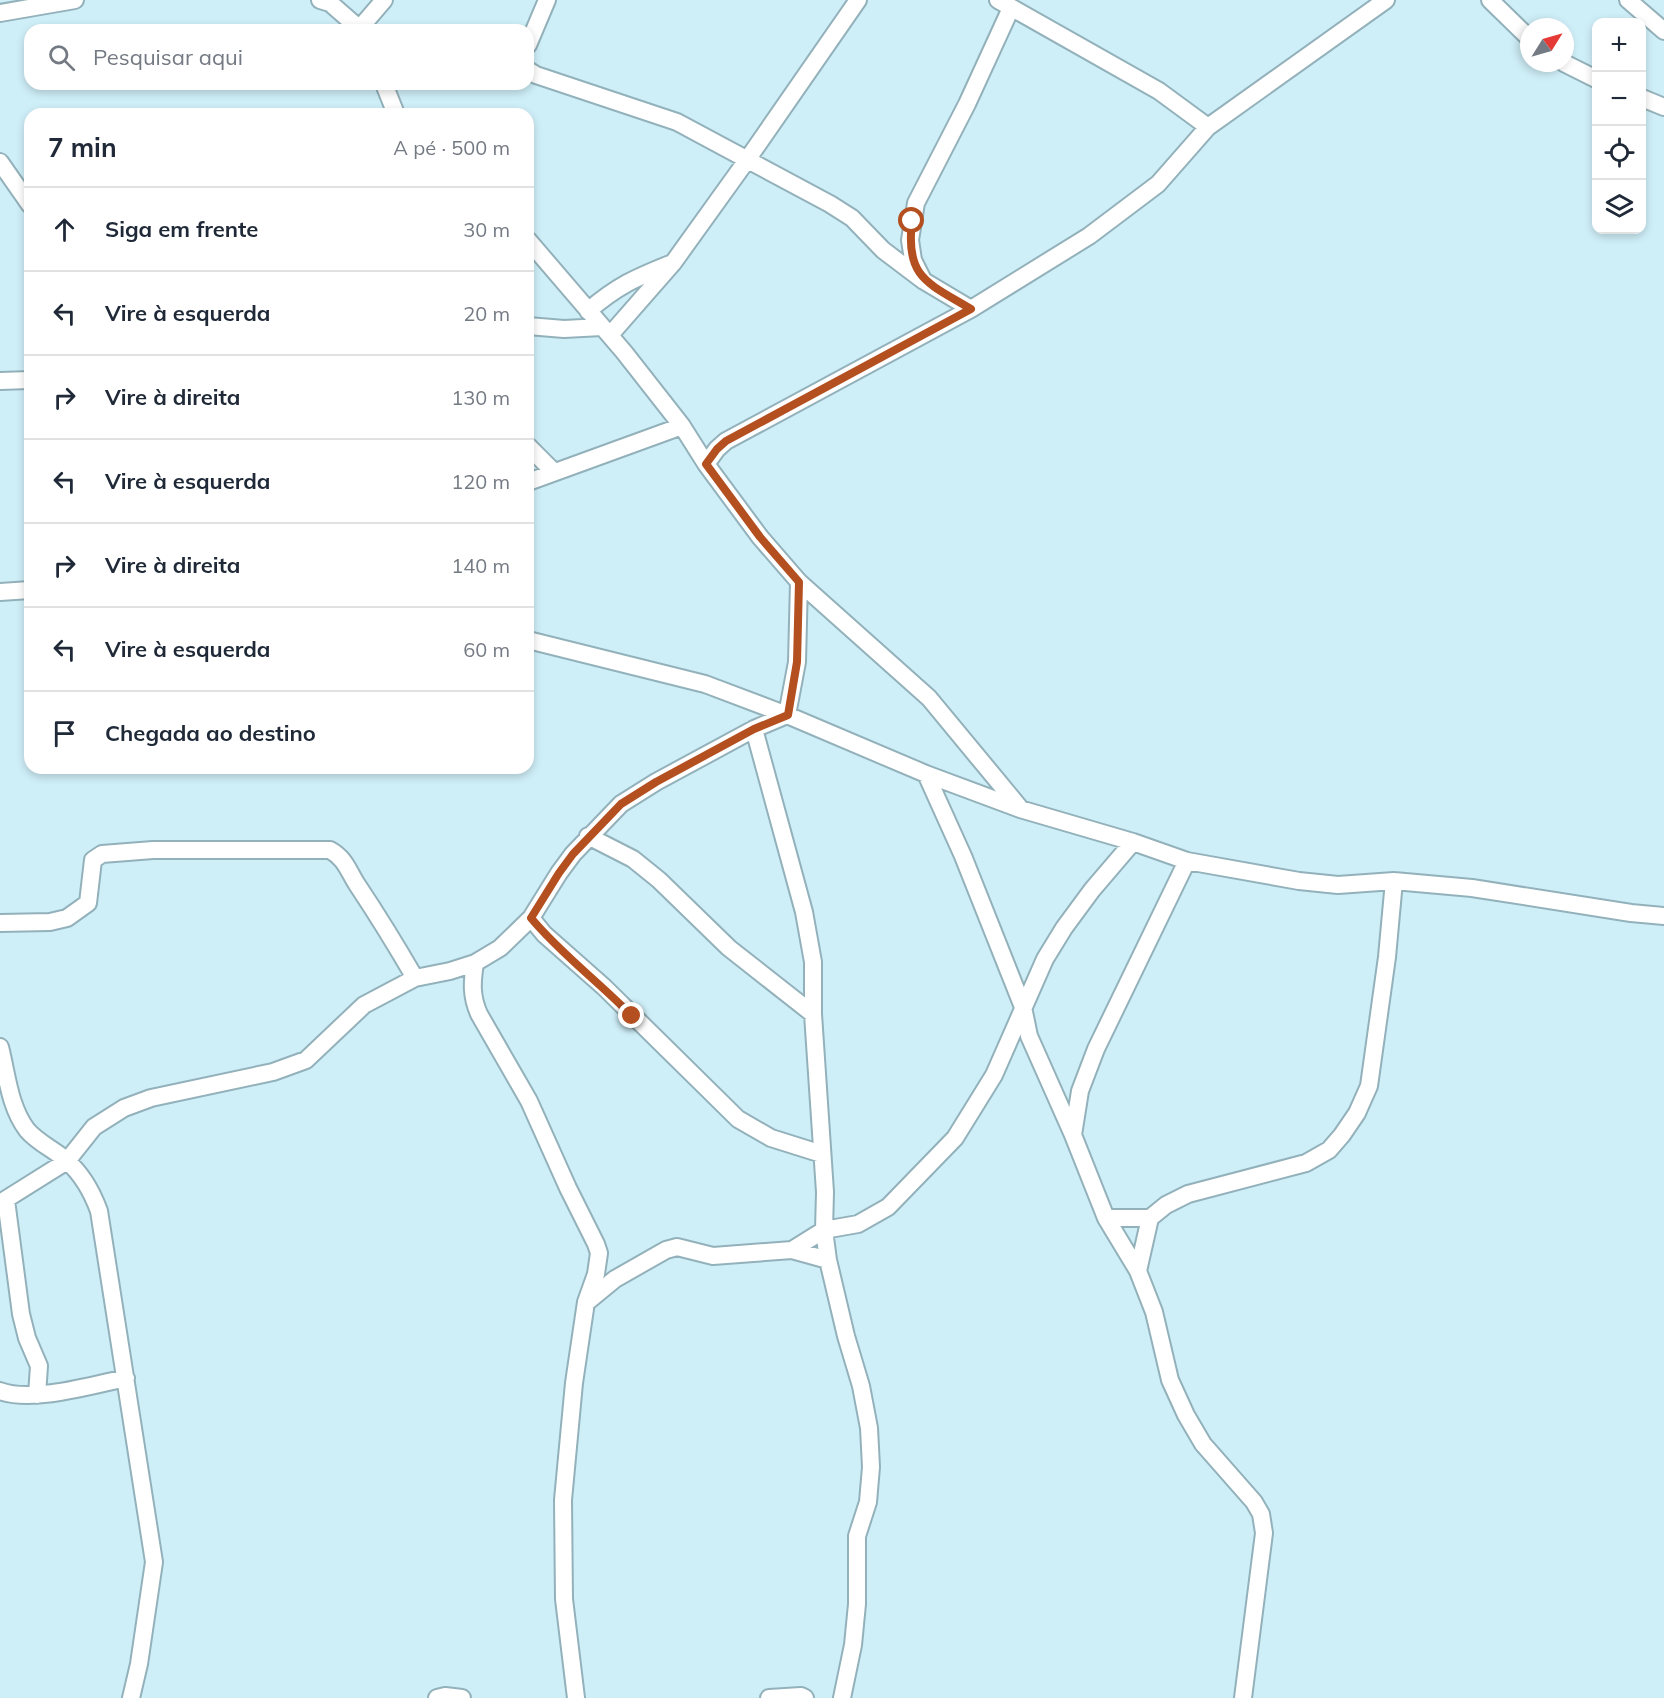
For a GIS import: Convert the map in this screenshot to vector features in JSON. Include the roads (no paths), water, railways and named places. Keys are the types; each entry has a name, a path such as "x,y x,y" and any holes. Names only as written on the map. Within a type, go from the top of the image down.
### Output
{"street":[{"path":"0,13 75,0"},
{"path":"364,24 384,0"},
{"path":"534,31 547,0"},
{"path":"534,326 606,331 672,263 858,0"},
{"path":"706,464 726,441 971,309 1089,236 1158,184 1208,127 1386,0"},
{"path":"1490,0 1520,29"},
{"path":"1628,0 1664,31"},
{"path":"326,1 354,24"},
{"path":"924,281 913,260 910,240 916,203 968,104 1005,4 1159,91 1208,127"},
{"path":"1574,68 1592,77"},
{"path":"534,74 677,122 830,204 852,218 883,250 924,281 971,309"},
{"path":"386,90 394,108"},
{"path":"1646,100 1664,107"},
{"path":"0,162 24,196"},
{"path":"534,247 606,331 682,426 706,464 760,537 799,582 929,698 1020,809"},
{"path":"588,311 628,280 672,263"},
{"path":"0,381 24,380"},
{"path":"534,480 682,426"},
{"path":"534,452 554,472"},
{"path":"788,715 797,662 799,582"},
{"path":"0,592 24,590"},
{"path":"534,641 705,684 788,715 926,774 1020,809 1133,842 1186,861 1309,882 1338,885 1394,881 1472,888 1664,916"},
{"path":"37,1395 39,1366 27,1338 21,1314 3,1202 67,1161 94,1127 124,1108 151,1098 273,1072 306,1060 364,1005 415,978 475,963 500,948 531,918 559,873 588,836 621,804 656,782 754,729 788,715"},
{"path":"754,729 804,912 813,962 813,1014 825,1192 824,1230 828,1260 846,1336 861,1386 867,1418 871,1467 868,1502 858,1536 854,1645 842,1698"},
{"path":"926,774 963,856 1023,1007 1029,1036 1073,1135 1106,1218 1138,1271 1154,1312 1170,1380 1186,1415 1203,1444 1254,1502 1261,1514 1264,1533 1243,1698"},
{"path":"588,836 633,859 729,948 813,1014"},
{"path":"792,1250 824,1230 858,1224 888,1207 955,1138 994,1075 1045,959 1092,890 1133,842"},
{"path":"0,923 50,922 67,918 88,903 93,860 102,854 153,850 330,850 341,856 388,930 415,978"},
{"path":"1073,1135 1080,1091 1096,1048 1186,861"},
{"path":"1106,1218 1150,1218 1188,1194 1306,1163 1329,1150 1342,1136 1357,1113 1369,1086 1387,957 1394,881"},
{"path":"531,918 544,934 604,987 738,1119 771,1138 822,1154"},
{"path":"475,963 473,1001 529,1101 599,1252 596,1274 586,1302 574,1383 563,1500 564,1599 576,1698"},
{"path":"0,1047 7,1086 27,1130 67,1161 81,1176 92,1192 99,1211 154,1562 139,1664 130,1698"},
{"path":"1138,1271 1150,1218"},
{"path":"586,1302 615,1279 666,1250 677,1247 713,1256 792,1250 828,1260"},
{"path":"0,1391 9,1395 37,1395 126,1378"},
{"path":"437,1698 445,1696 462,1698"},
{"path":"769,1698 801,1696 805,1698"}]}
